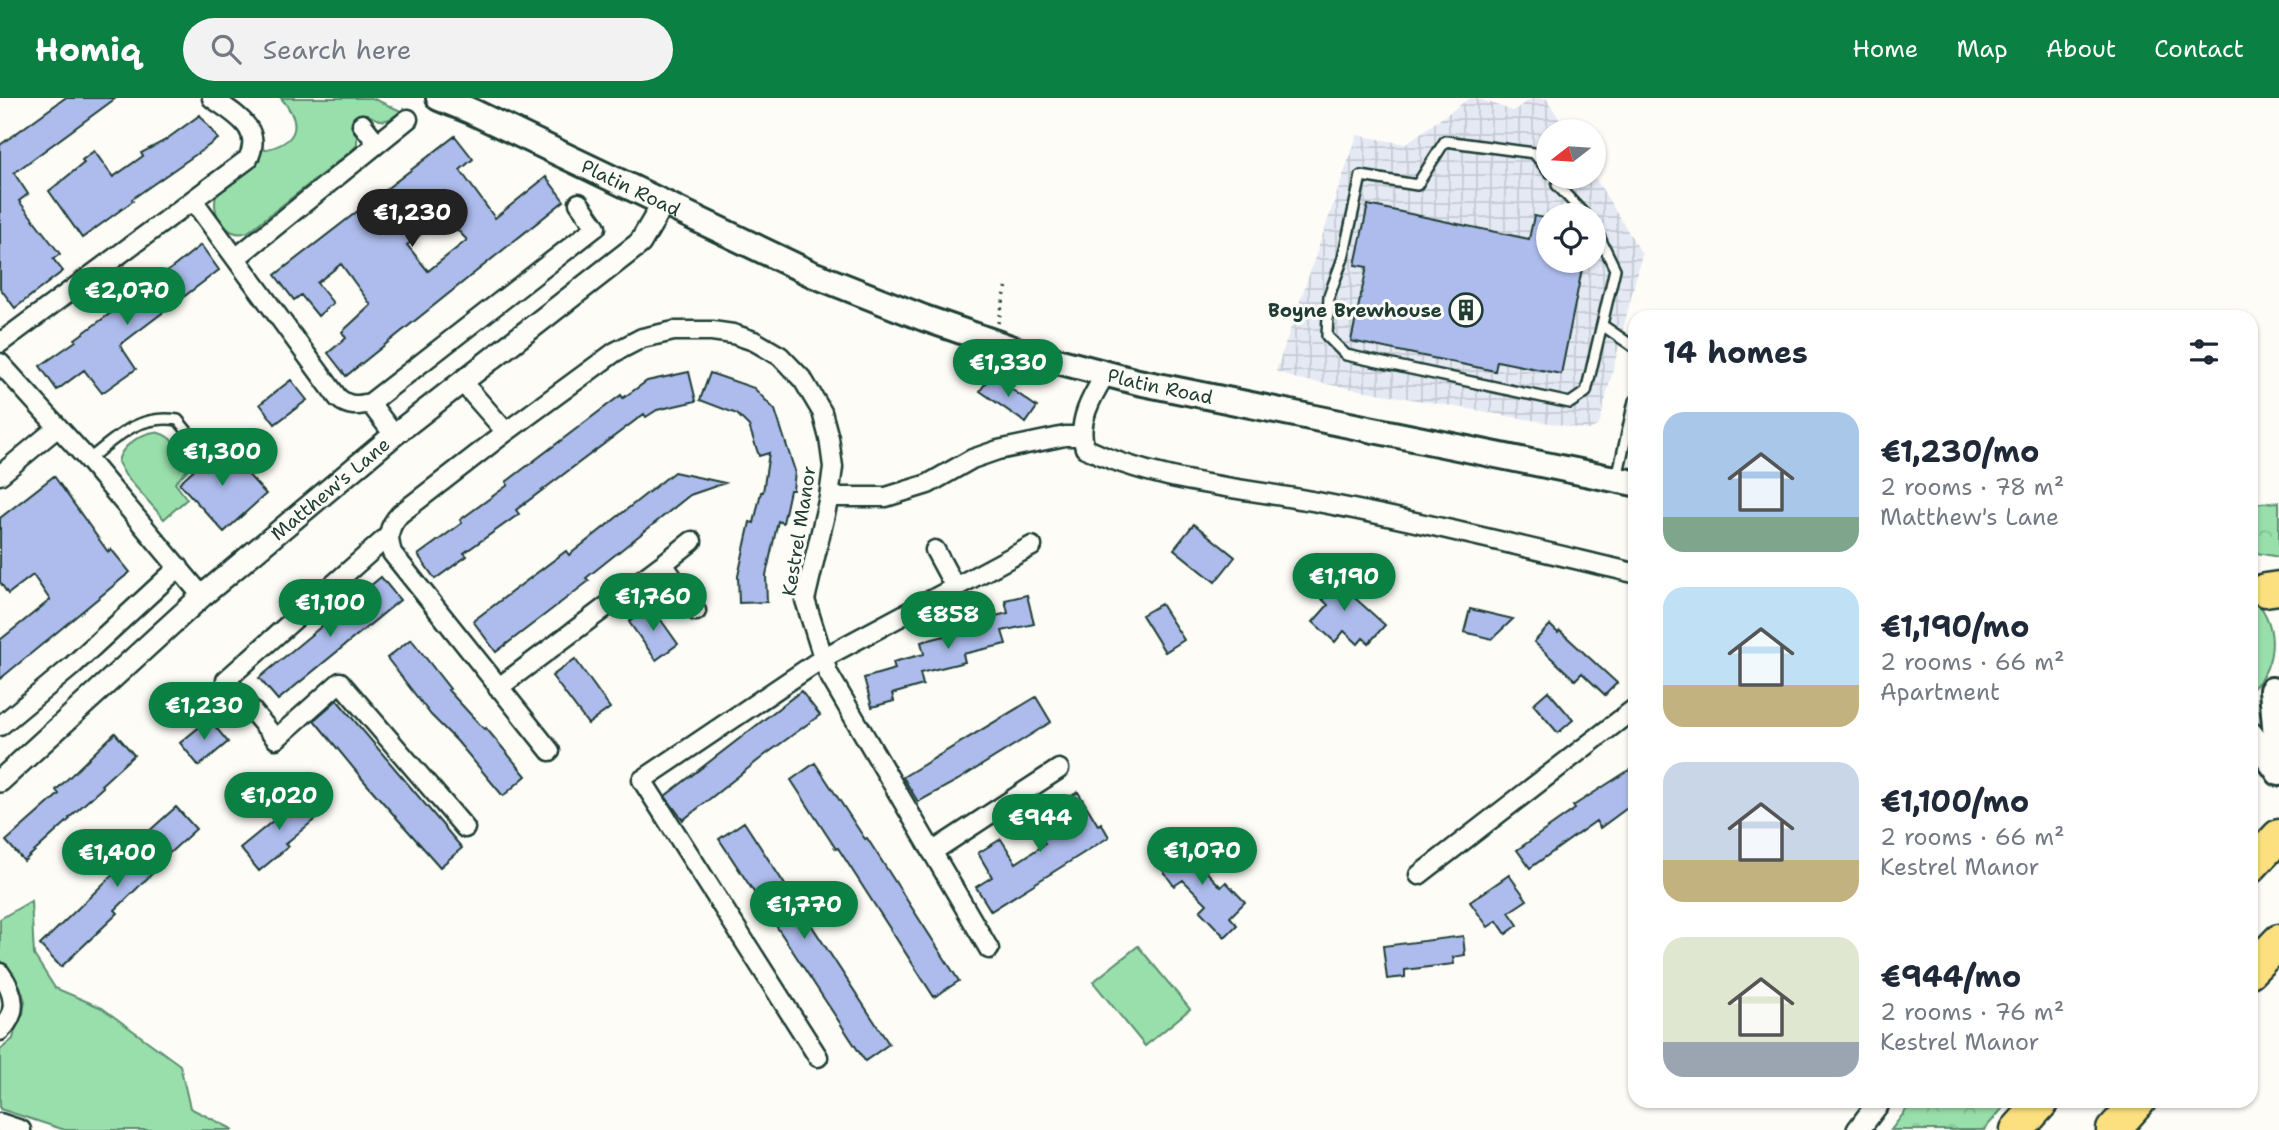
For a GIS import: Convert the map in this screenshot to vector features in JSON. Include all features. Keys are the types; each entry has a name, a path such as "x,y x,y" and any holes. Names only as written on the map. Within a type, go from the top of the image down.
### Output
{"highway":[{"path":"2258,963 2279,941"},
{"path":"2018,1130 2037,1108"},
{"path":"2113,1130 2133,1108"}],"main road":[{"name":"Platin Road","path":"439,98 812,274 923,318 993,342 1105,374 1625,481"},
{"path":"2258,699 2275,685"},
{"path":"2275,685 2279,773"},
{"path":"2258,745 2279,773"}],"street":[{"path":"0,343 248,159 253,149 253,136 248,127 212,98"},
{"path":"236,258 408,119"},
{"path":"362,124 377,143"},
{"path":"193,200 338,398 346,404 356,406 370,403 596,227 579,202"},
{"name":"Matthew's Lane","path":"0,781 202,596 394,435 640,243 663,204"},
{"name":"Kestrel Manor","path":"465,828 340,682 276,739 226,680 387,537 392,523 400,514 615,352 642,338 674,331 733,334 754,341 780,356 803,380 822,412 833,467 830,497 805,600 823,658 828,673 989,949"},
{"path":"0,363 88,460 202,596"},
{"path":"1105,374 1085,413 1081,436 1085,448 1114,462 1199,482 1314,501 1628,572"},
{"path":"463,383 506,432"},
{"path":"370,403 394,435"},
{"path":"0,475 58,427"},
{"path":"830,497 886,497 928,484 972,459 998,450 1065,436 1081,436"},
{"path":"387,537 392,553 550,751"},
{"path":"498,688 692,541"},
{"path":"818,1057 642,780 823,658 1032,546"},
{"path":"935,550 955,587"},
{"path":"663,564 696,611"},
{"path":"0,726 71,667 179,567"},
{"path":"1419,875 1628,714"},
{"path":"932,852 1059,769"},
{"path":"0,973 7,983 13,1001 10,1021 0,1031"},
{"path":"1858,1130 1875,1108"},
{"path":"0,1123 21,1130"}],"lane":[{"path":"1536,156 1534,153 1445,141 1417,185 1361,176 1343,258 1329,296 1327,336 1346,355 1570,403 1586,392 1602,325 1615,270 1606,251"},
{"path":"1563,189 1575,203"},
{"path":"1602,325 1628,343"},
{"path":"88,460 137,424 161,417 178,420 197,443"},
{"path":"1625,481 1628,454"}],"path":[{"path":"993,342 1007,285"}],"shaded area":[{"path":"1470,98 1513,111 1532,98 1546,98 1559,119 1536,119 1536,189 1602,189 1642,254 1599,425 1589,430 1297,379 1276,371 1357,135 1405,144"}],"green space":[{"path":"281,98 372,98 401,111 384,120 367,114 351,126 357,137 357,145 350,152 248,232 233,232 221,223 217,216 217,193 252,166 262,150 283,143 289,138 293,132 293,117"},
{"path":"154,432 171,440 191,466 175,483 187,499 164,519 125,475 118,462 122,451 132,442"},
{"path":"2279,502 2279,557 2258,553 2258,504"},
{"path":"2258,603 2266,617 2272,642 2271,656 2258,682"},
{"path":"31,901 34,955 55,988 102,1008 180,1065 190,1108 234,1130 65,1130 0,1109 0,1050 13,1039 25,1001 20,986 0,959 0,919"},
{"path":"1138,946 1190,1009 1145,1046 1093,982"},
{"path":"1908,1108 2003,1108 1984,1130 1891,1130"}],"building":[{"path":"65,98 116,98 14,173 28,194 19,201 60,254 53,259 63,271 15,308 0,288 0,145"},
{"path":"200,115 218,139 132,199 133,201 82,238 49,191 84,163 82,160 94,151 113,177 143,156 141,153 164,141"},
{"path":"455,136 473,159 460,170 495,218 546,177 564,201 346,376 328,353 346,338 342,332 371,305 341,264 317,283 333,303 318,316 301,295 294,300 275,275","holes":["444,216 467,240 428,271 407,245"]},
{"name":"Boyne Brewhouse","path":"1368,205 1529,239 1536,216 1536,273 1581,273 1561,374 1497,361 1495,371 1351,341 1367,267 1355,265"},
{"path":"201,245 219,270 120,345 136,369 102,393 84,370 57,390 40,366 119,307 120,309"},
{"path":"689,372 696,401 657,410 646,417 644,414 516,510 519,514 464,553 467,556 435,579 418,555 508,485 506,482 621,395 623,398 647,381"},
{"path":"710,373 754,388 775,410 795,471 793,490 790,490 783,523 778,521 766,575 767,602 739,603 738,576 750,522 754,523 763,492 769,453 759,456 749,426 737,414 700,400"},
{"path":"991,375 1037,407 1026,423 980,391"},
{"path":"291,380 307,400 275,424 260,404"},
{"path":"221,445 266,494 224,532 179,483"},
{"path":"674,472 725,483 690,495 586,578 589,581 496,652 473,621 566,551 569,555"},
{"path":"54,476 108,552 111,549 130,572 0,679 0,640 50,600 33,575 8,594 0,582 0,518"},
{"path":"1194,524 1235,557 1215,582 1174,549"},
{"path":"1326,572 1385,625 1369,643 1363,638 1358,644 1344,631 1335,642 1313,622 1328,605 1310,587"},
{"path":"381,577 400,600 278,700 259,678"},
{"path":"1027,595 1034,624 1002,631 1006,644 963,654 965,662 920,673 923,685 892,694 894,701 872,707 864,678 895,669 893,662 924,654 921,642 964,631 962,624 1008,613 1005,600"},
{"path":"1161,604 1184,640 1165,652 1142,615"},
{"path":"651,606 678,644 656,660 629,622"},
{"path":"1470,609 1513,619 1492,639 1464,632"},
{"path":"1550,625 1617,683 1605,695 1582,673 1575,680 1534,642"},
{"path":"411,639 450,689 448,690 484,729 486,728 526,776 503,796 457,741 431,715 387,658"},
{"path":"575,659 610,708 588,724 552,676"},
{"path":"801,691 820,715 683,820 665,796"},
{"path":"1548,691 1573,720 1558,733 1533,704"},
{"path":"1036,697 1051,722 918,802 903,777"},
{"path":"337,700 462,848 440,867 314,720"},
{"path":"209,719 228,742 199,766 180,743"},
{"path":"115,733 134,755 24,861 6,841 59,794 56,790"},
{"path":"815,763 959,981 934,997 791,780"},
{"path":"1628,771 1628,807 1600,828 1596,821 1530,868 1517,850 1575,809 1573,806"},
{"path":"1078,792 1098,825 1101,823 1109,837 991,911 976,887 992,877 978,853 1001,839 1016,863 1045,844 1042,840 1065,826 1054,807"},
{"path":"300,794 319,816 285,844 288,847 259,871 240,848"},
{"path":"176,807 196,829 163,859 165,861 115,910 118,913 61,967 40,945 152,837 148,832"},
{"path":"744,822 889,1044 865,1061 719,839"},
{"path":"1171,845 1179,857 1192,848 1201,861 1198,863 1221,887 1226,882 1245,902 1230,917 1237,925 1225,937 1200,911 1207,904 1183,880 1174,886 1153,857"},
{"path":"1509,875 1527,900 1509,912 1518,925 1506,934 1497,921 1488,927 1470,902"},
{"path":"1463,936 1465,955 1453,957 1454,964 1405,970 1405,977 1387,979 1383,946"}],"place":[{"name":"Boyne Brewhouse","path":"1466,310"}]}
